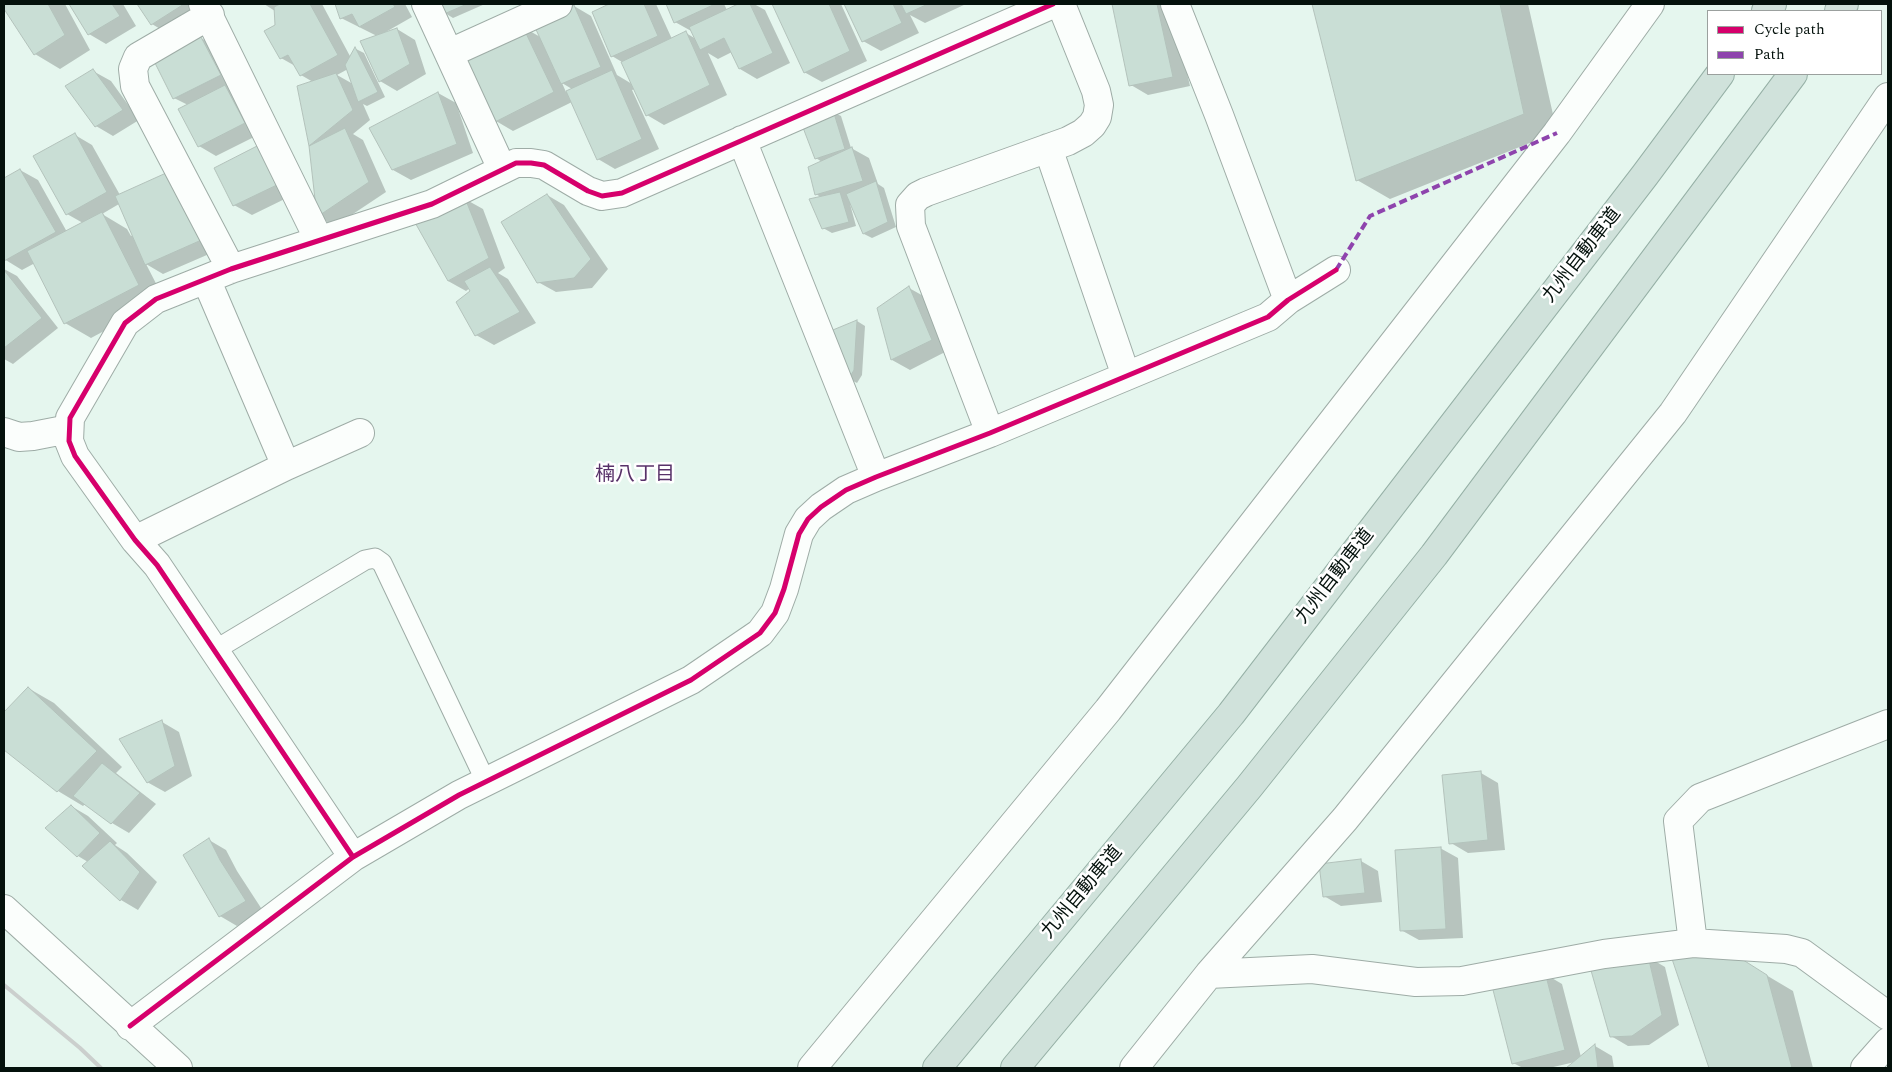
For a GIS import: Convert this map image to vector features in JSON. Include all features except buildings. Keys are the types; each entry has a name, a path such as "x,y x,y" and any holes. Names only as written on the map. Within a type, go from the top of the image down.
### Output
{"highway":[{"name":"九州自動車道","path":"937,1068 1231,714 1645,175 1719,75"},
{"path":"1015,1068 1249,787 1434,555 1792,75"}],"street":[{"path":"426,4 502,169"},
{"path":"450,53 558,4"},
{"path":"353,857 157,565 135,540 75,456 69,441 68,429 70,418 125,323 156,299 231,269 432,204 516,163 544,165 588,191 602,196 622,194 1053,4"},
{"path":"990,433 911,226 910,205 918,196 926,192 1068,141 1082,133 1097,117 1099,105 1096,91 1061,4"},
{"path":"1175,4 1219,115 1288,300"},
{"path":"1624,4 1630,31"},
{"path":"812,1068 1108,710 1557,133 1650,4"},
{"path":"231,269 136,86 133,69 138,57 207,10 319,240"},
{"path":"1134,1068 1209,974 1345,819 1674,412 1888,97"},
{"path":"742,140 876,476"},
{"path":"1048,148 1126,376"},
{"path":"130,1026 353,857 459,795 691,680 760,633 775,613 784,589 799,534 808,519 846,490 876,476 990,433 1268,317 1288,300 1336,270"},
{"path":"206,279 286,466"},
{"path":"4,432 19,437 68,429"},
{"path":"135,540 286,466 360,433"},
{"path":"1693,943 1678,821 1700,798 1888,724"},
{"path":"4,909 178,1068"},
{"path":"1209,974 1312,969 1416,982 1462,981 1604,954 1693,943 1786,949 1802,953 1888,1016"},
{"path":"1865,1068 1888,1042"}],"lane":[{"path":"215,650 365,560 375,558 382,563 486,782"}],"railway":[{"path":"4,985 80,1048 101,1068"}],"marked path":[{"path":"1336,270 1370,216 1557,133"}],"cycle path":[{"path":"353,857 157,565 135,540 75,456 69,441 70,418 125,323 156,299 231,269 432,204 516,163 544,165 588,191 602,196 622,193 1053,4"},
{"path":"130,1026 353,857 459,795 691,680 760,633 775,613 784,589 799,534 808,519 821,507 846,490 990,433 1268,317 1288,300 1336,270"}],"district":[{"name":"楠八丁目","path":"635,476"}]}
